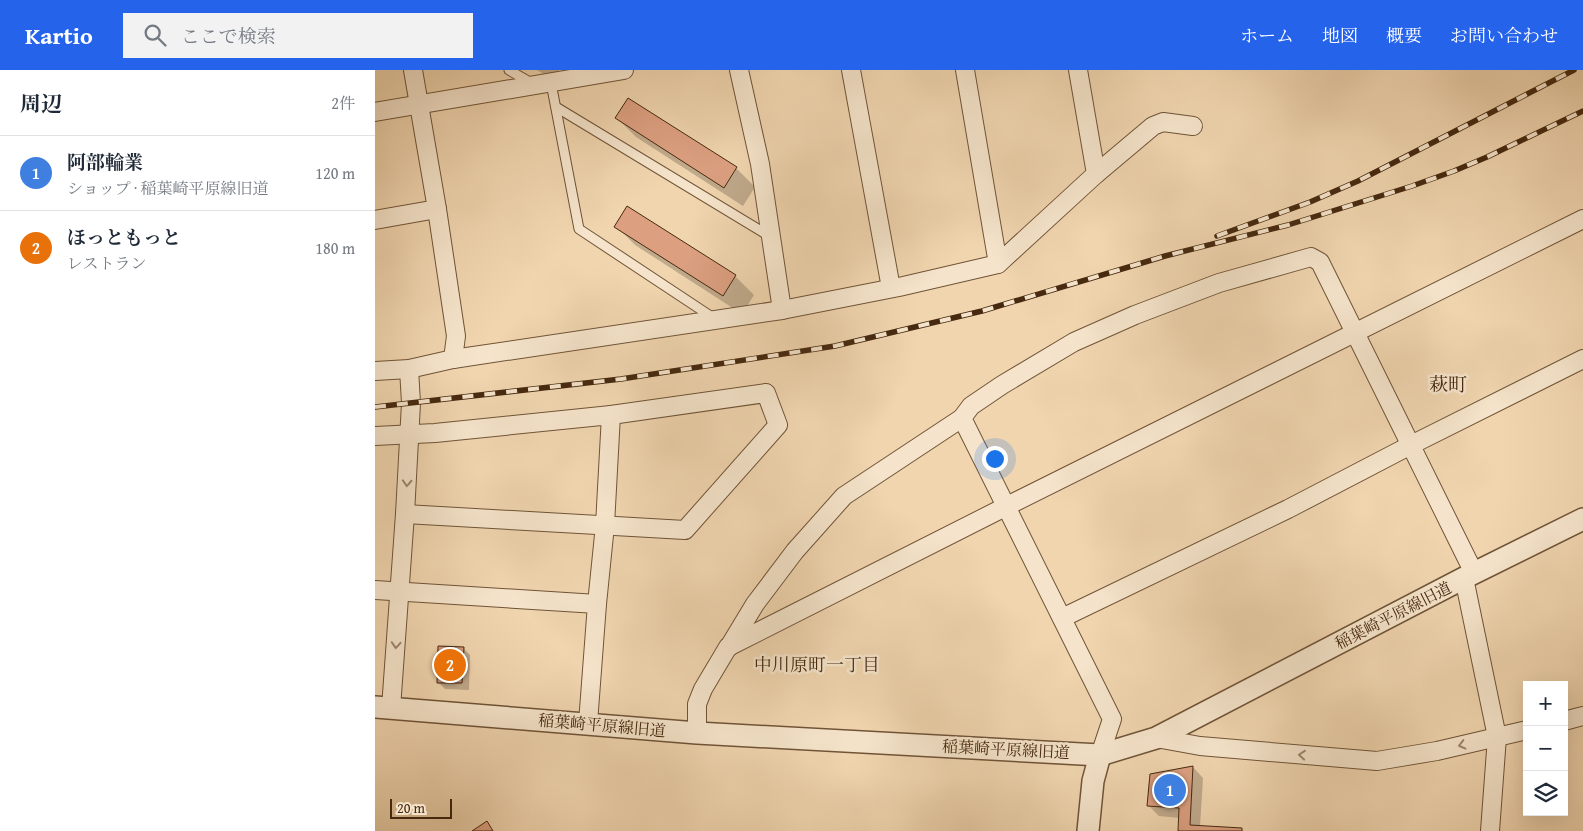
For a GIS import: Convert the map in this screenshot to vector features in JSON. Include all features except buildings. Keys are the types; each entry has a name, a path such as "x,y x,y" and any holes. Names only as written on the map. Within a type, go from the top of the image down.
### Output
{"street":[{"path":"413,70 437,209 456,336 453,359"},
{"path":"375,112 625,70"},
{"path":"739,70 759,164 782,310"},
{"path":"851,70 891,288"},
{"path":"965,70 998,264"},
{"path":"1078,70 1096,174"},
{"path":"375,371 409,369 453,359 782,310 998,264 1096,174 1153,126 1163,122 1193,126"},
{"path":"375,220 437,209"},
{"path":"728,647 1583,219"},
{"path":"697,733 697,704 728,647 755,604 795,550 844,496 962,418 971,406 1074,342 1135,315 1209,286 1311,256 1320,262 1355,332 1469,576 1497,737 1490,831"},
{"path":"1063,618 1289,509 1409,446 1583,359"},
{"path":"383,708 400,592 411,403 409,369"},
{"path":"375,436 611,415 766,394 778,425 685,530 405,514"},
{"path":"588,723 605,525 611,415"},
{"path":"962,418 1112,719 1093,781 1088,831"},
{"name":"稲葉崎平原線旧道","path":"383,708 697,733 1100,754 1156,738 1583,519"},
{"path":"375,590 597,604"},
{"path":"1568,720 1583,716"},
{"path":"1156,738 1200,746 1377,761 1437,751 1523,731"}],"lane":[{"path":"509,70 533,85"},
{"path":"551,83 579,229 717,320"},
{"path":"556,107 771,237"}],"railway":[{"path":"1217,236 1310,202 1358,181 1574,70"},
{"path":"375,407 621,379 835,346 982,311 1165,256 1288,225 1412,186 1487,157 1583,111"}],"place":[{"name":"ほっともっと","path":"450,665"},
{"name":"阿部輪業","path":"1170,790"}],"district":[{"name":"萩町","path":"1448,384"},
{"name":"中川原町一丁目","path":"817,665"}]}
